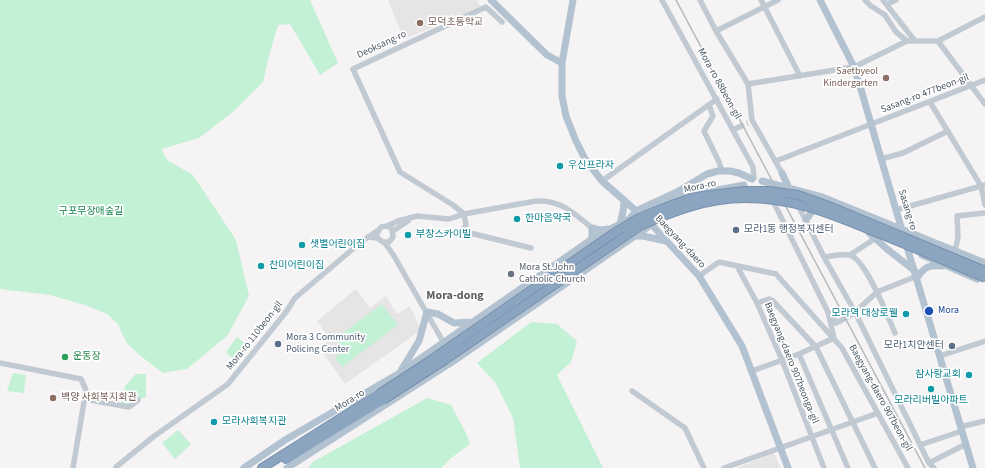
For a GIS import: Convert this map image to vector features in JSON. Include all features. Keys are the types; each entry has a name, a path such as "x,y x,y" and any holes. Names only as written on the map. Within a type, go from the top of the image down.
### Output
{"highway":[{"name":"Mora-ro","path":"272,468 381,397 422,366 611,235 637,219 695,197 744,191 769,191 798,195 834,208 985,271"},
{"name":"Mora-ro","path":"262,468 452,356 640,226 664,215 694,205 744,198 786,201 802,205 830,214 913,247 985,278"}],"main road":[{"path":"491,0 547,55 562,63"},
{"name":"Baegyang-daero","path":"573,0 562,63 562,96 566,116 576,141 586,159 602,181 650,224 699,276 742,346 788,468"},
{"name":"Sasang-ro","path":"820,0 854,67 973,468"},
{"name":"Mora-ro","path":"244,468 284,440 398,374 592,239 613,229 707,174 722,171 739,173 753,178"},
{"path":"777,186 782,173"},
{"path":"782,173 789,188"},
{"path":"762,181 767,189 764,198 755,203 747,200 743,193 744,185 753,178 762,181 777,186 822,197 985,263"},
{"name":"Mora-ro","path":"638,213 681,197 744,185"},
{"path":"764,198 798,205 813,210 985,282"},
{"name":"Mora-ro","path":"287,468 455,360 650,224 702,205 731,199 747,200"},
{"path":"620,224 624,212 624,201"},
{"path":"806,220 813,210"},
{"path":"890,224 897,213"},
{"path":"592,239 592,228 600,230 613,229"},
{"path":"869,233 916,275 922,270 931,266 948,267"},
{"path":"633,236 643,236 666,241"},
{"path":"572,254 571,256 574,264 579,267 589,267"},
{"path":"398,374 419,341 427,312 438,314 454,322 473,322"}],"street":[{"name":"Mora-ro 88beon-gil","path":"662,0 753,167 753,178"},
{"path":"700,0 716,31 748,84 750,122 776,161 782,173"},
{"path":"762,0 800,76"},
{"path":"716,31 778,0"},
{"path":"865,0 885,15 896,32 907,41"},
{"path":"896,0 885,2 915,41"},
{"name":"Deoksang-ro","path":"464,214 453,205 400,172 353,69 486,7 502,22"},
{"path":"748,84 854,67 907,41 938,41 985,18"},
{"path":"938,41 985,104"},
{"name":"Sasang-ro 477beon-gil","path":"776,161 985,80"},
{"path":"602,181 717,99"},
{"path":"930,102 983,186 985,205"},
{"path":"709,106 713,116 704,131 722,171"},
{"path":"734,130 740,127"},
{"path":"881,159 903,154 948,131"},
{"path":"897,213 983,186"},
{"name":"Mora-ro 110beon-gil","path":"116,467 150,439 228,384 286,312 295,298 380,227 417,216 449,219 464,214 548,200 567,208 592,228"},
{"path":"752,371 799,354 834,338 828,312 773,200"},
{"path":"798,205 855,312 929,463 934,468"},
{"path":"955,251 958,237 956,216 985,213"},
{"path":"464,214 466,225 462,231 531,248"},
{"path":"393,231 417,216"},
{"path":"387,226 393,231 394,235 392,240 394,256"},
{"path":"377,231 377,238"},
{"path":"367,237 377,238 381,242 385,243 455,360"},
{"path":"824,256 850,255 876,238"},
{"path":"385,243 392,240"},
{"path":"850,255 861,262 877,292 895,333"},
{"name":"Baegyang-daero 907beon-gil","path":"699,276 719,262 776,274 842,348 908,468"},
{"name":"Baegyang-daero 907beonga-gil","path":"737,266 757,303 782,360 824,468"},
{"path":"828,312 832,315 836,323 855,312 877,292 916,275"},
{"path":"757,303 769,300 773,301 816,347 875,468"},
{"path":"940,356 985,341"},
{"path":"799,354 848,468"},
{"path":"0,363 82,379 86,390 72,468"},
{"path":"632,391 685,428 704,468"},
{"path":"84,399 129,407 138,400"},
{"path":"724,468 878,413"},
{"path":"920,445 985,421"},
{"path":"929,463 966,444"}],"shaded area":[{"name":"모덕초등학교","path":"388,0 477,0 481,8 404,39"},
{"path":"356,289 370,308 386,296 397,314 410,306 421,330 345,384 321,350 329,338 317,321"},
{"path":"774,453 781,468 737,468"}],"green space":[{"name":"구포무장애숲길","path":"0,0 310,0 338,63 320,75 290,24 278,25 263,82 234,111 199,138 161,149 167,160 193,175 236,240 249,296 227,336 187,369 163,373 138,354 126,342 118,324 107,314 88,306 50,295 0,289"},
{"path":"382,304 398,325 342,367 335,358 344,350 335,339"},
{"path":"531,322 557,324 577,341 571,362 557,375 603,468 520,468 513,418 495,382 477,363"},
{"path":"237,337 247,345 235,361 226,352"},
{"path":"13,373 26,375 24,393 7,391"},
{"path":"136,374 146,374 146,397 121,406 125,386"},
{"path":"427,398 451,405 467,435 470,444 451,458 441,468 308,468 313,462"},
{"path":"178,430 191,444 175,459 162,443"}],"tunnel":[{"path":"739,127 748,123"}],"railway":[{"path":"676,0 925,468"}],"place":[{"name":"모덕초등학교","path":"420,23"},
{"name":"Saetbyeol Kindergarten","path":"886,78"},
{"name":"우신프라자","path":"560,166"},
{"name":"한마음약국","path":"517,219"},
{"name":"모라1동 행정복지센터","path":"736,230"},
{"name":"부창스카이빌","path":"408,235"},
{"name":"샛별어린이집","path":"302,245"},
{"name":"찬미어린이집","path":"261,266"},
{"name":"Mora St.John Catholic Church","path":"511,274"},
{"name":"Mora","path":"929,311"},
{"name":"모라역 대상로웰","path":"906,314"},
{"name":"Mora 3 Community Policing Center","path":"278,344"},
{"name":"모라1치안센터","path":"952,346"},
{"name":"운동장","path":"65,357"},
{"name":"참사랑교회","path":"969,375"},
{"name":"모라리버빌아파트","path":"931,389"},
{"name":"백양 사회복지회관","path":"53,398"},
{"name":"모라사회복지관","path":"214,422"}],"district":[{"name":"Mora-dong","path":"455,296"}]}
